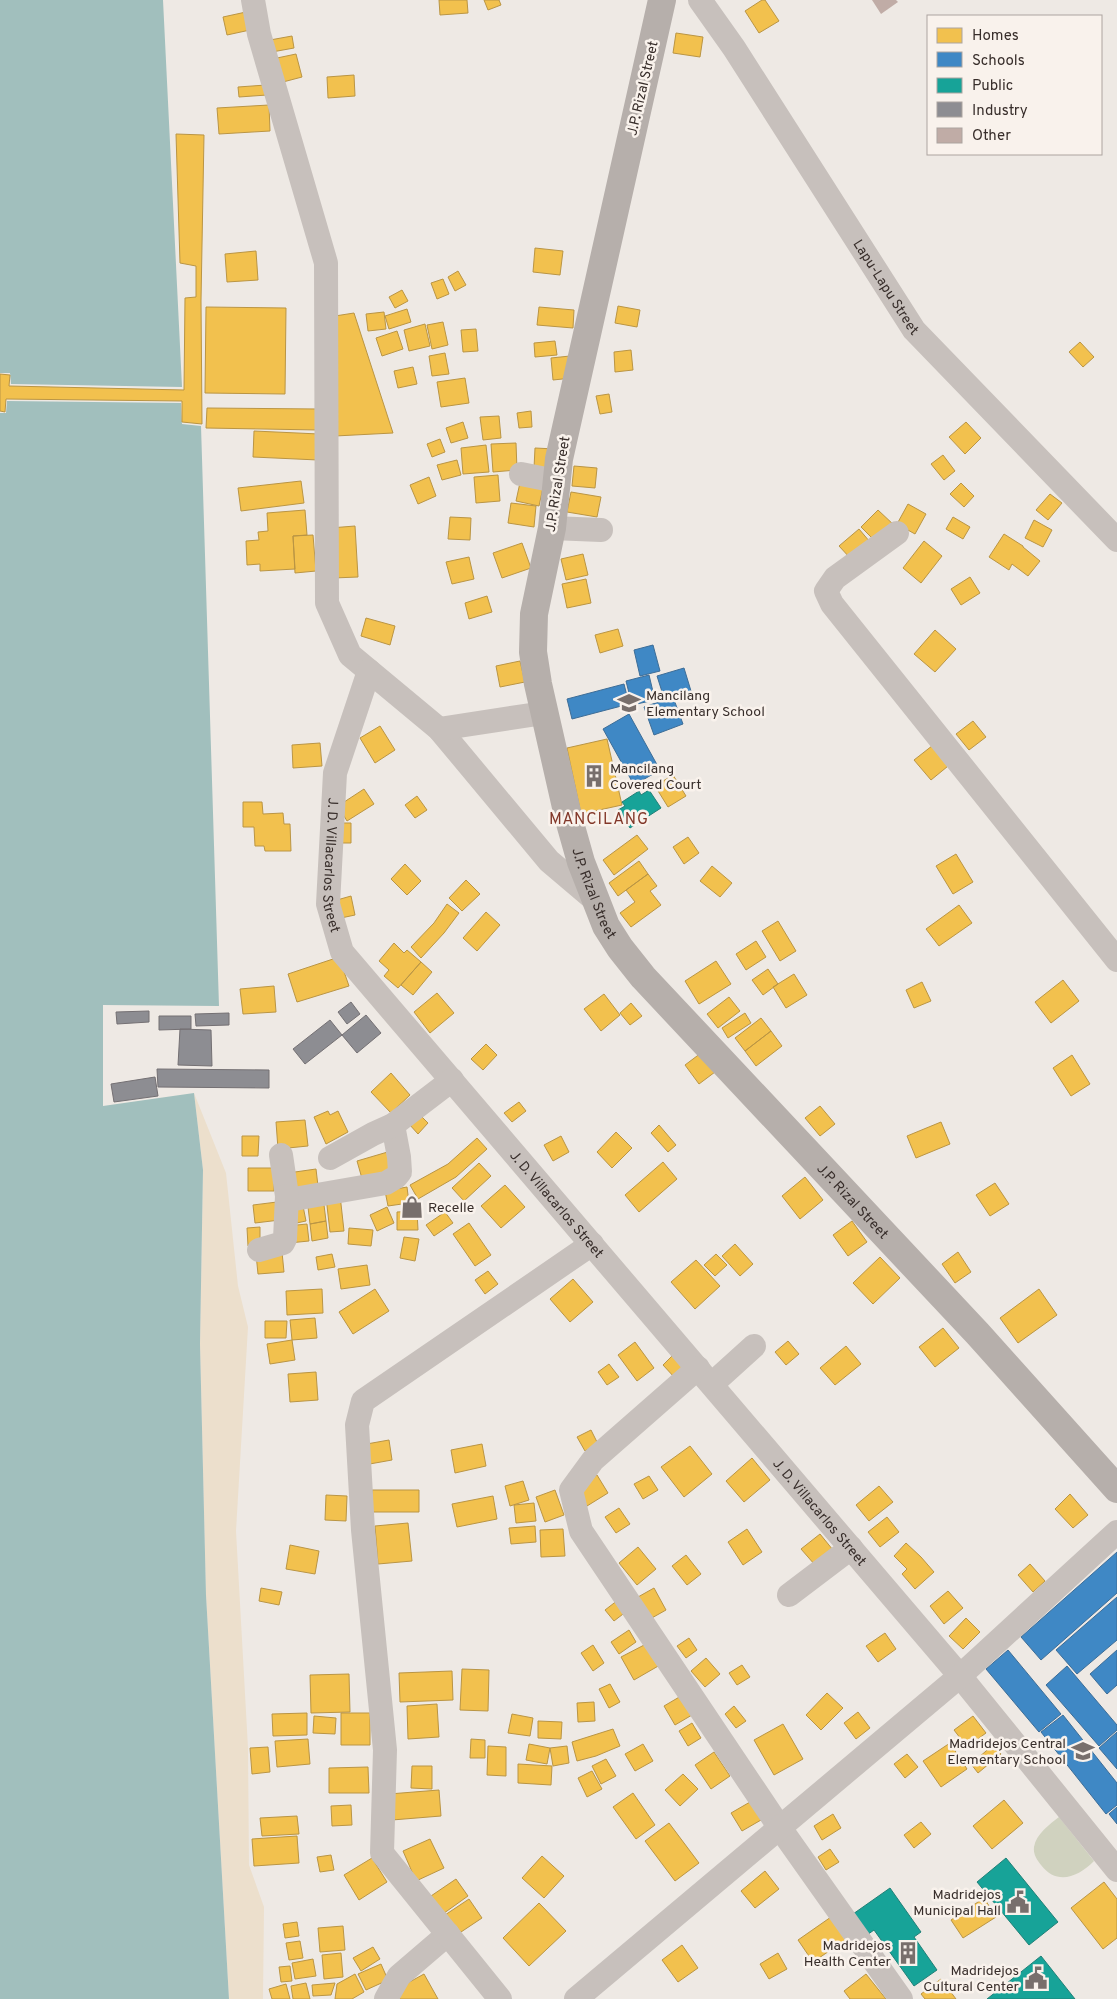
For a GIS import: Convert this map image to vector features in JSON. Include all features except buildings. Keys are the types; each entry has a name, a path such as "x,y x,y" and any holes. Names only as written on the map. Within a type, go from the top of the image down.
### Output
{"main road":[{"name":"J.P. Rizal Street","path":"662,0 559,459 552,528 534,614 533,652 544,713 581,862 606,926 620,948 643,976 978,1334 1117,1489"}],"street":[{"path":"253,0 259,34 326,264 327,603 350,655 439,729 549,862 595,900"},
{"name":"Lapu-Lapu Street","path":"700,0 739,56 914,330 1117,540"},
{"path":"521,474 556,481"},
{"path":"552,528 601,530"},
{"path":"897,533 835,578 826,591 832,604 1117,960"},
{"name":"J. D. Villacarlos Street","path":"369,671 335,773 328,904 342,952 960,1676 1117,1870"},
{"path":"439,729 544,713"},
{"path":"330,1158 392,1125 452,1080"},
{"path":"287,1196 294,1198 386,1183 396,1177 400,1172 399,1157 392,1125"},
{"path":"260,1250 283,1244 285,1239 287,1196 281,1155"},
{"path":"500,1999 382,1853 385,1750 363,1530 357,1425 363,1401 592,1244"},
{"path":"754,1346 705,1376 593,1460 571,1490 581,1531 780,1828 901,1999"},
{"path":"576,1999 960,1676 1117,1532"},
{"path":"789,1595 851,1548"},
{"path":"386,1999 400,1976 448,1934"}],"green space":[{"path":"1059,1817 1094,1861 1088,1867 1068,1877 1061,1877 1047,1872 1038,1861 1034,1852 1037,1838"}],"sand":[{"path":"194,1093 226,1173 238,1286 248,1327 236,1531 248,1748 249,1865 264,1907 263,1999 229,1999 206,1595 200,1344 203,1170"}],"water":[{"path":"0,0 163,0 182,387 11,384 10,373 0,373"},
{"path":"7,401 181,403 182,424 201,426 219,1006 103,1005 103,1106 194,1093 203,1170 200,1344 206,1595 229,1999 0,1999 0,413 6,413"}],"place":[{"name":"Mancilang Elementary School","path":"629,703"},
{"name":"Mancilang Covered Court","path":"594,776"},
{"name":"Recelle","path":"412,1207"},
{"name":"Madridejos Central Elementary School","path":"1083,1751"},
{"name":"Madridejos Municipal Hall","path":"1018,1902"},
{"name":"Madridejos Health Center","path":"908,1953"},
{"name":"Madridejos Cultural Center","path":"1036,1978"}],"district":[{"name":"MANCILANG","path":"599,818"}]}
